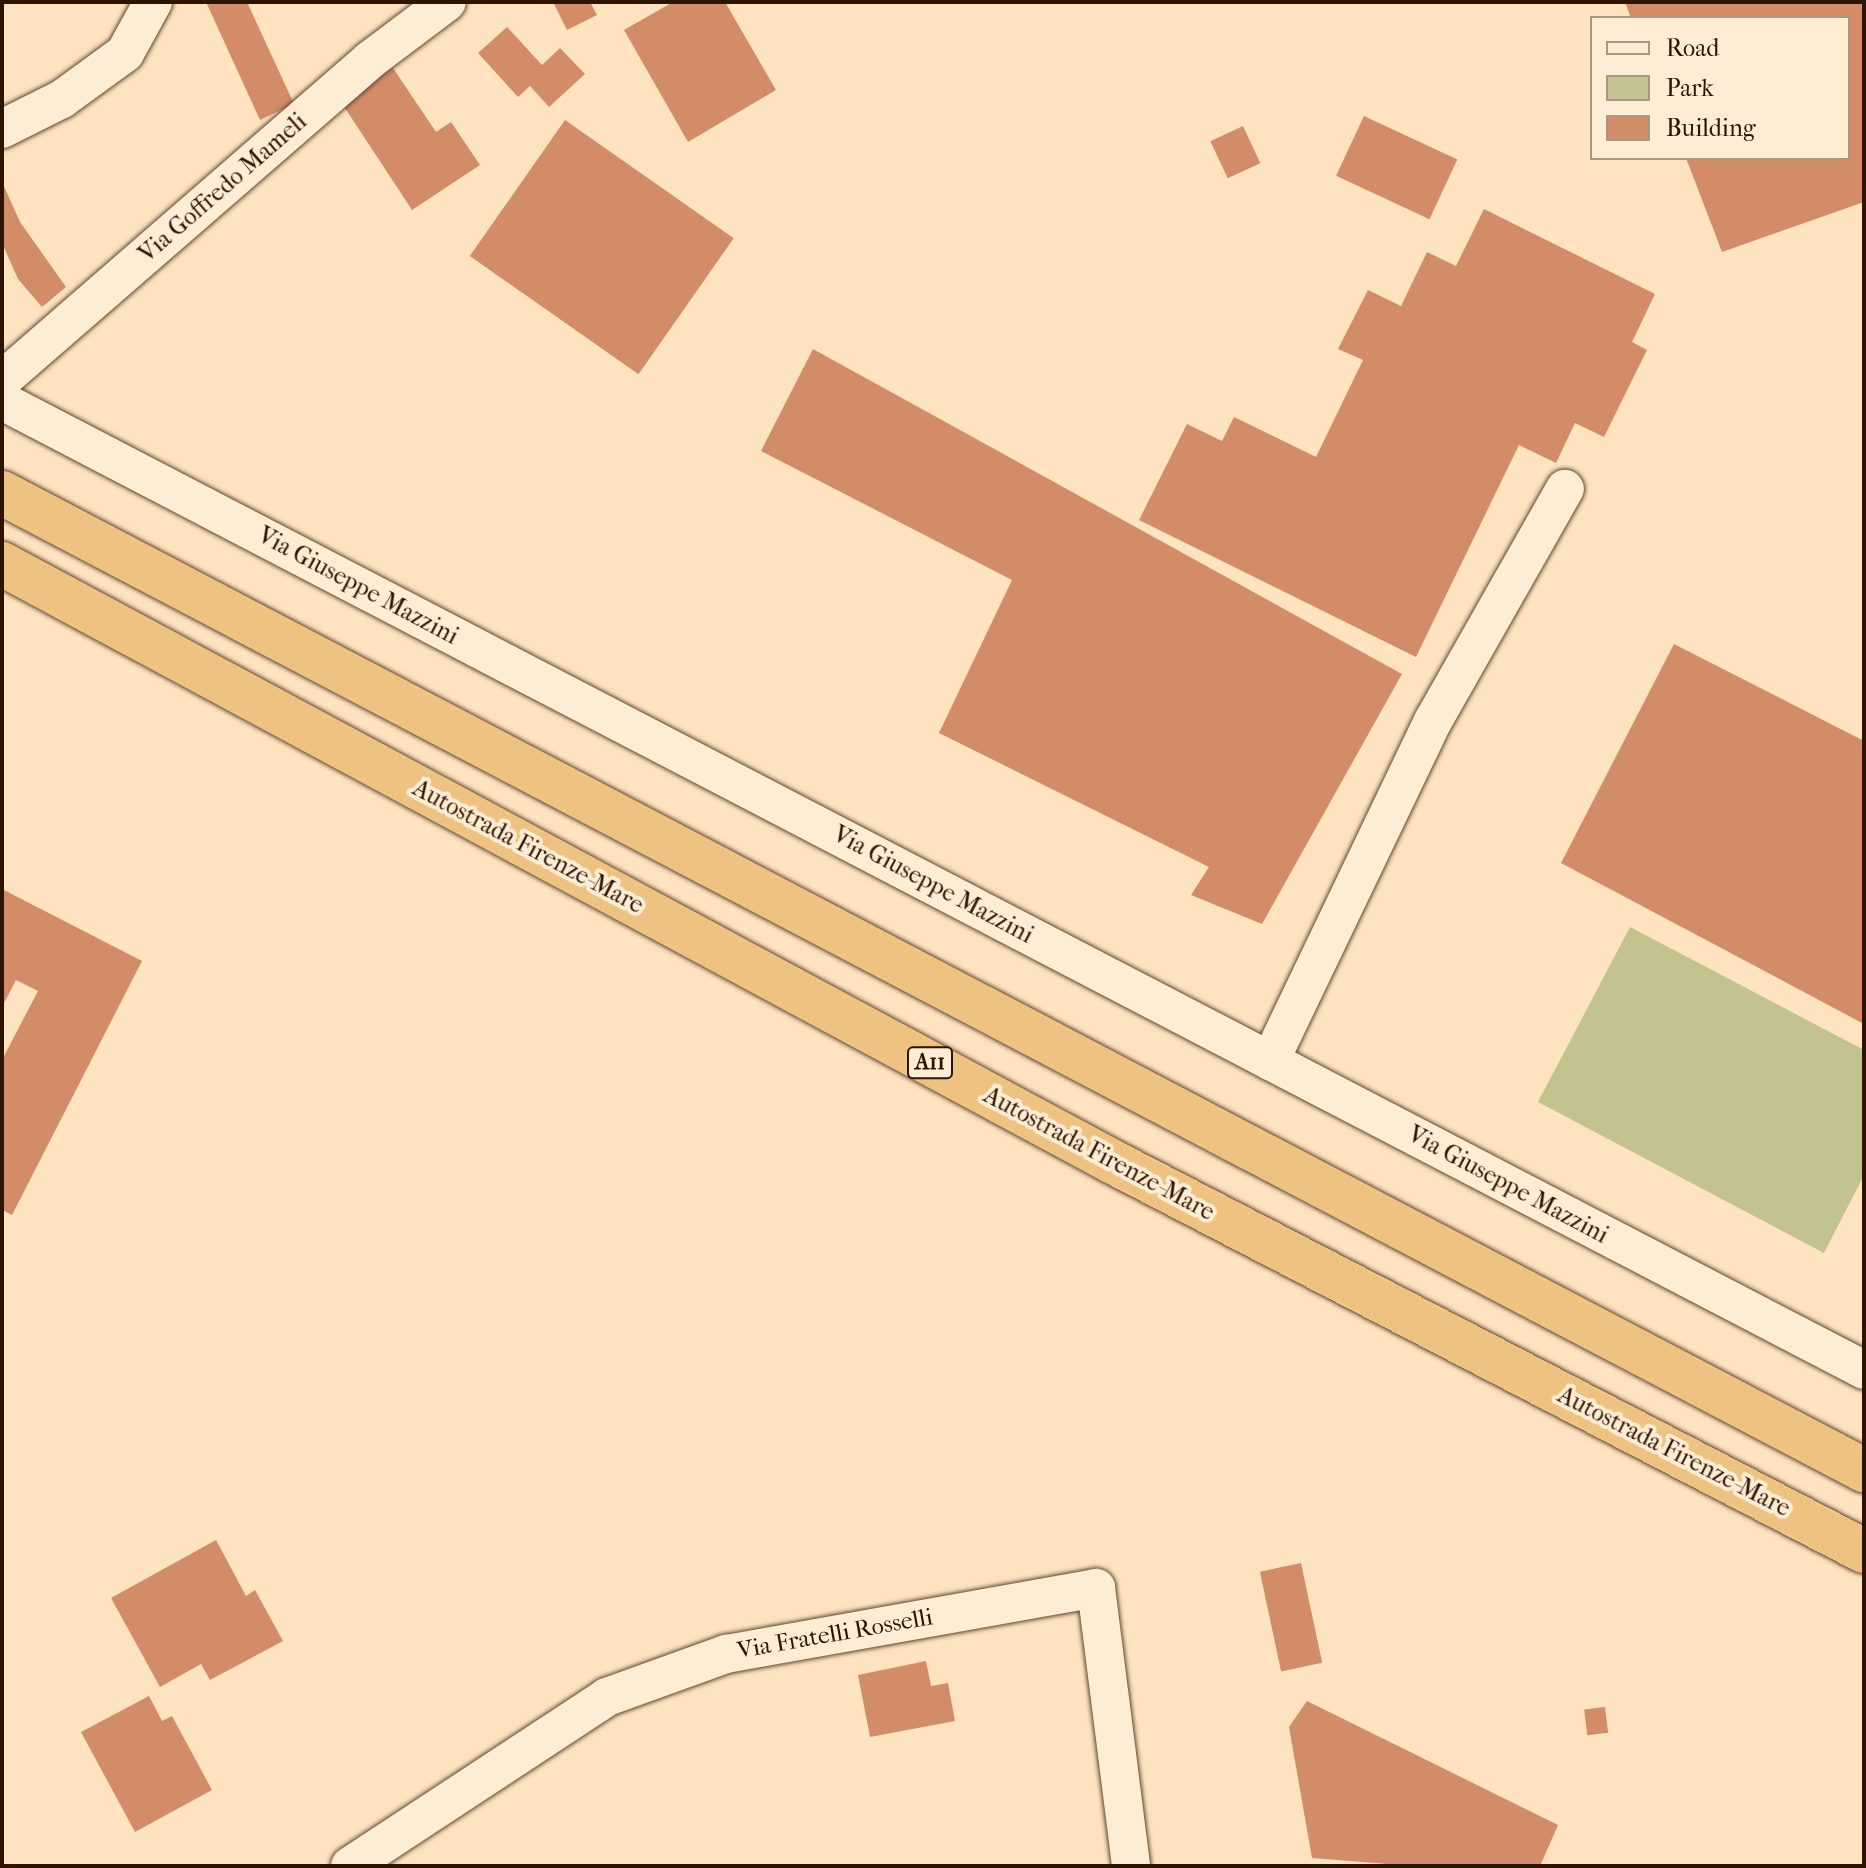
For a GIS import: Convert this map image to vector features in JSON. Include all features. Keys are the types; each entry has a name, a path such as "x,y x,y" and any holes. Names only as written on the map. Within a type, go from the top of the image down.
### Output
{"highway":[{"path":"2,493 1864,1470"},
{"name":"Autostrada Firenze-Mare","path":"2,564 1113,1162 1864,1551"}],"street":[{"path":"2,129 62,99 125,53 153,2"},
{"name":"Via Goffredo Mameli","path":"2,380 370,60 447,2"},
{"name":"Via Giuseppe Mazzini","path":"2,401 1864,1370"},
{"path":"1270,1061 1433,721 1565,489"},
{"name":"Via Fratelli Rosselli","path":"350,1866 607,1697 726,1654 1096,1588 1131,1866"}],"green space":[{"path":"1630,927 1864,1050 1864,1175 1824,1253 1538,1102"}],"building":[{"path":"206,2 247,2 294,104 260,120"},
{"path":"553,2 590,2 597,15 567,30"},
{"path":"673,2 725,2 776,90 688,142 624,30"},
{"path":"1625,2 1864,2 1864,202 1722,252 1687,160 1850,160 1850,16 1630,16"},
{"path":"507,27 542,65 560,48 585,74 549,107 530,86 518,97 478,53"},
{"path":"393,68 436,132 451,122 480,165 412,210 341,102"},
{"path":"1364,116 1457,160 1429,219 1336,176"},
{"path":"565,120 734,238 639,374 470,256"},
{"path":"1243,126 1260,163 1228,178 1210,141"},
{"path":"2,182 20,222 66,287 42,307 18,279 2,243"},
{"path":"1484,209 1655,294 1632,342 1647,350 1604,437 1575,423 1556,463 1519,445 1416,657 1139,520 1187,424 1222,441 1234,417 1316,457 1363,360 1338,349 1368,290 1401,306 1427,252 1456,266"},
{"path":"813,349 1402,674 1262,924 1191,895 1209,867 939,733 1012,580 761,451"},
{"path":"1674,644 1864,741 1864,1024 1561,863"},
{"path":"2,889 142,961 12,1215 2,1210 2,1060 38,991 16,980 2,1007"},
{"path":"216,1540 246,1596 255,1590 283,1641 210,1680 201,1664 160,1687 111,1598"},
{"path":"1301,1563 1322,1663 1281,1672 1260,1572"},
{"path":"926,1661 931,1686 948,1683 955,1721 870,1737 858,1675"},
{"path":"149,1696 162,1721 172,1716 212,1790 135,1832 81,1732"},
{"path":"1307,1701 1558,1825 1540,1866 1412,1866 1312,1858 1289,1727"},
{"path":"1605,1707 1608,1733 1587,1735 1584,1710"}]}
